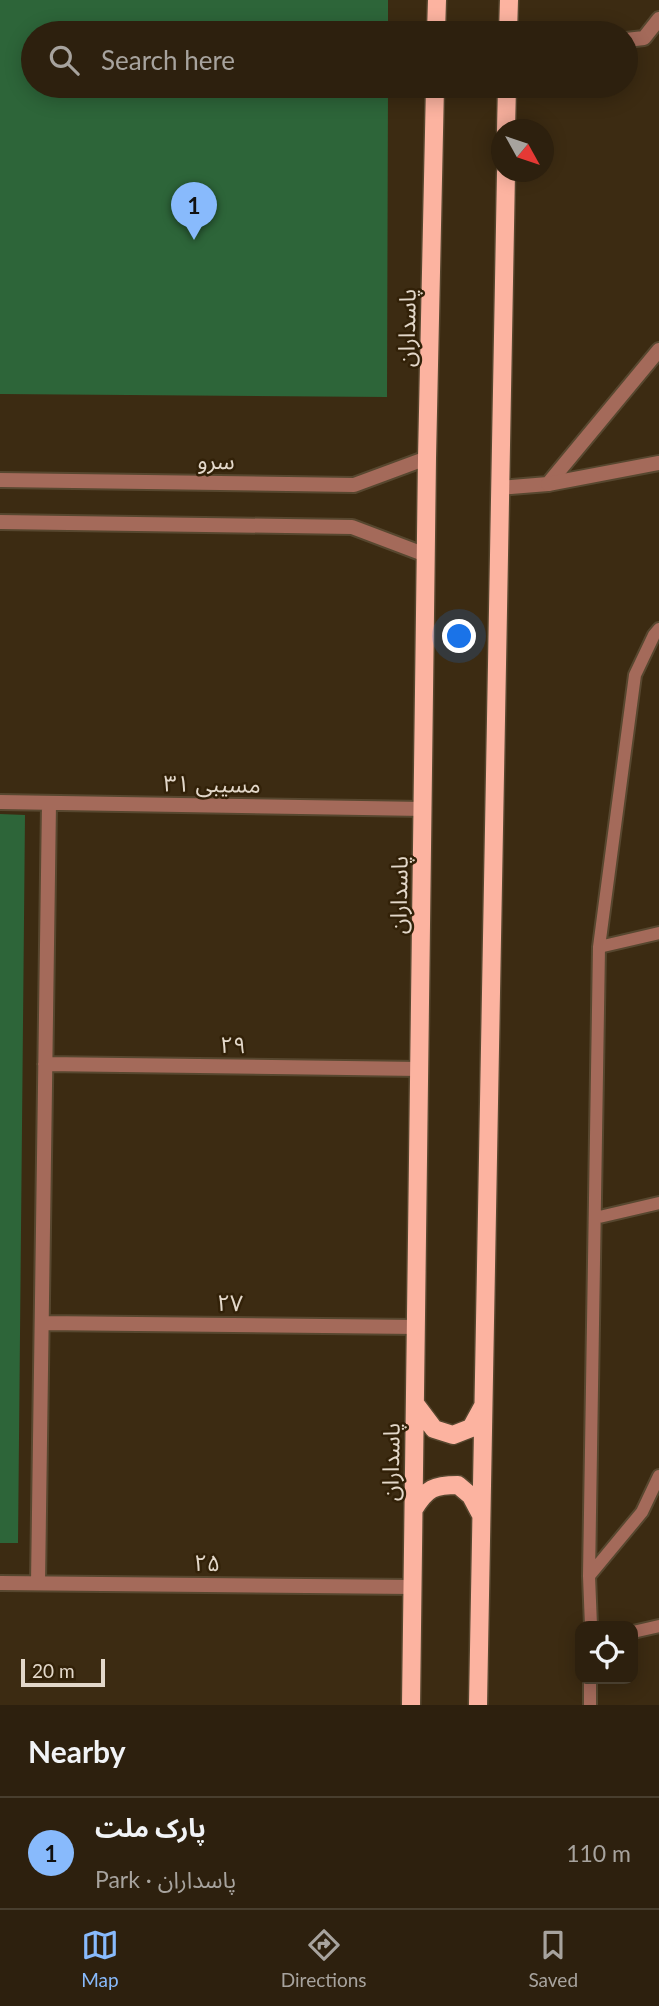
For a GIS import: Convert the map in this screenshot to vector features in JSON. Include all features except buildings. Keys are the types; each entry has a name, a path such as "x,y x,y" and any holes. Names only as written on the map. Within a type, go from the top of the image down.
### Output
{"main road":[{"path":"436,21 437,0"},
{"path":"508,21 509,0"},
{"name":"پاسداران","path":"411,1705 427,458 435,98"},
{"path":"506,119 507,98"},
{"path":"478,1705 506,182"},
{"path":"416,1405 434,1429 453,1435 471,1428 484,1404"},
{"path":"415,1509 423,1495 437,1485 458,1485 471,1496 482,1516"}],"street":[{"path":"638,39 644,38 659,19"},
{"path":"548,484 659,350"},
{"name":"سرو","path":"0,480 354,485 427,458"},
{"path":"500,488 548,484 659,463"},
{"path":"0,522 352,527 426,555"},
{"name":"۳۱ مسیبی","path":"0,802 424,809"},
{"path":"38,1583 49,803"},
{"name":"۲۹","path":"46,1064 420,1069"},
{"name":"۲۷","path":"42,1323 417,1327"},
{"name":"۲۵","path":"0,1583 413,1587"}],"lane":[{"path":"591,1621 589,1576 599,947 635,675 659,629"},
{"path":"599,947 659,933"},
{"path":"595,1218 659,1203"},
{"path":"589,1576 642,1512 659,1476"},
{"path":"638,1631 659,1626"},
{"path":"590,1684 590,1705"}],"green space":[{"path":"0,0 388,0 388,21 21,21 21,98 388,98 387,397 0,394"},
{"path":"0,814 25,815 18,1543 0,1543"}],"place":[{"name":"پارک ملت","path":"194,240"}]}
